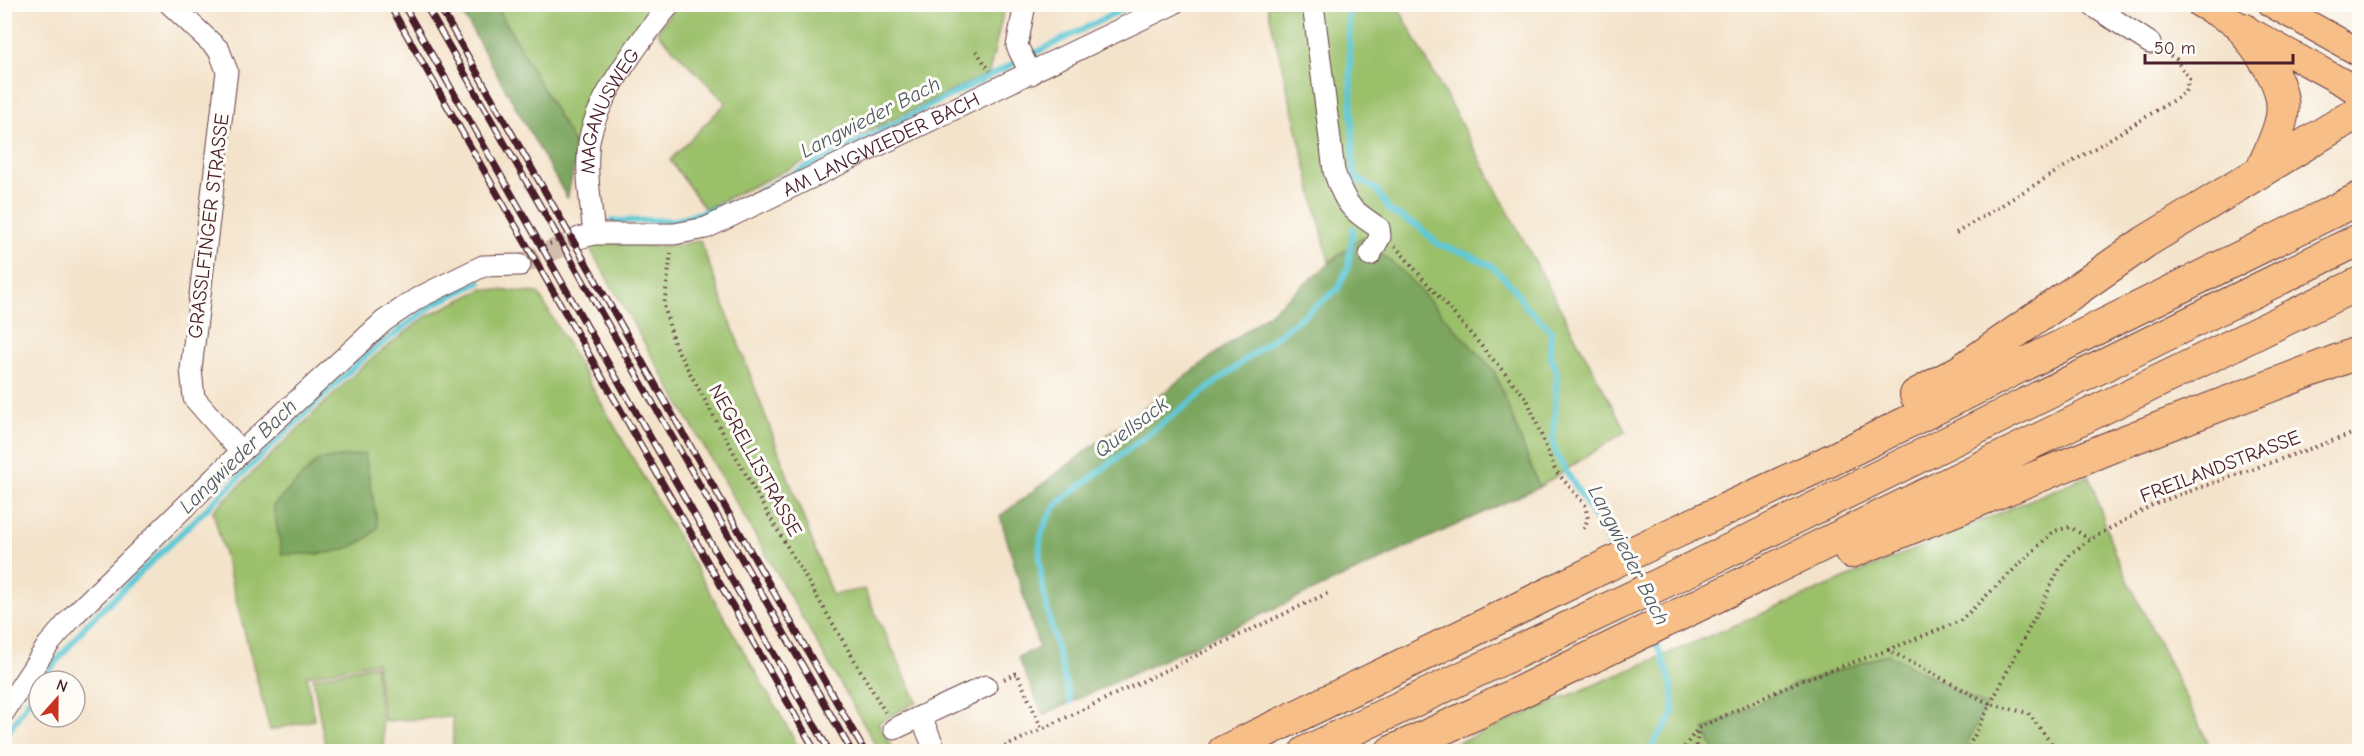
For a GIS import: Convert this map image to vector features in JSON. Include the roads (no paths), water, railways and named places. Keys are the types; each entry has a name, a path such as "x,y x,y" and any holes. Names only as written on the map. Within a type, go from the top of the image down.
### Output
{"highway":[{"path":"2243,29 2271,70 2281,95 2282,116 2262,169"},
{"path":"1817,467 1850,433 1960,371 2145,242 2360,111"},
{"path":"1223,752 1661,539 1817,467 2360,198"},
{"path":"1306,752 1679,575 2257,292 2360,239"},
{"path":"1391,752 2360,283"},
{"path":"1705,602 1786,579 2128,440 2360,352"}],"main road":[{"path":"2200,4 2360,92"},
{"path":"2272,4 2360,53"}],"street":[{"name":"GRASSLFINGER STRASSE","path":"170,4 219,50 227,71 191,369 194,398 241,452"},
{"name":"MAGANUSWEG","path":"580,236 590,140 612,86 625,63 670,4"},
{"path":"1026,4 1017,46 1026,63"},
{"path":"1313,4 1334,171 1341,193 1351,209 1379,228 1380,237 1370,255"},
{"path":"2090,4 2150,43"},
{"name":"AM LANGWIEDER BACH","path":"580,236 674,234 706,228 1026,63 1163,7"},
{"path":"4,712 48,645 75,614 241,452 384,321 410,303 483,266 523,260"},
{"path":"894,729 986,686"},
{"path":"921,717 936,752"}],"waterway":[{"name":"Langwieder Bach","path":"757,192 1133,4"},
{"name":"Langwieder Bach","path":"1348,4 1354,176 1377,190 1390,211 1418,226 1439,245 1467,254 1492,266 1513,287 1526,307 1551,330 1550,355 1557,373 1553,442 1557,456 1603,531 1613,552"},
{"name":"Quellsack","path":"1354,176 1356,195"},
{"name":"Langwieder Bach","path":"612,221 677,220 735,203"},
{"name":"Quellsack","path":"1070,702 1042,582 1040,547 1045,524 1057,504 1338,289 1348,267 1353,228"},
{"name":"Langwieder Bach","path":"51,669 87,624 362,359 434,304 480,282"},
{"name":"Langwieder Bach","path":"1649,752 1670,720 1674,702 1669,678 1653,637"},
{"name":"Langwieder Bach","path":"4,739 27,703"}],"tunnel":[{"path":"520,265 579,238"}],"railway":[{"path":"389,4 816,752"},
{"path":"403,4 830,752"},
{"path":"425,4 852,752"},
{"path":"438,4 865,752"}]}
